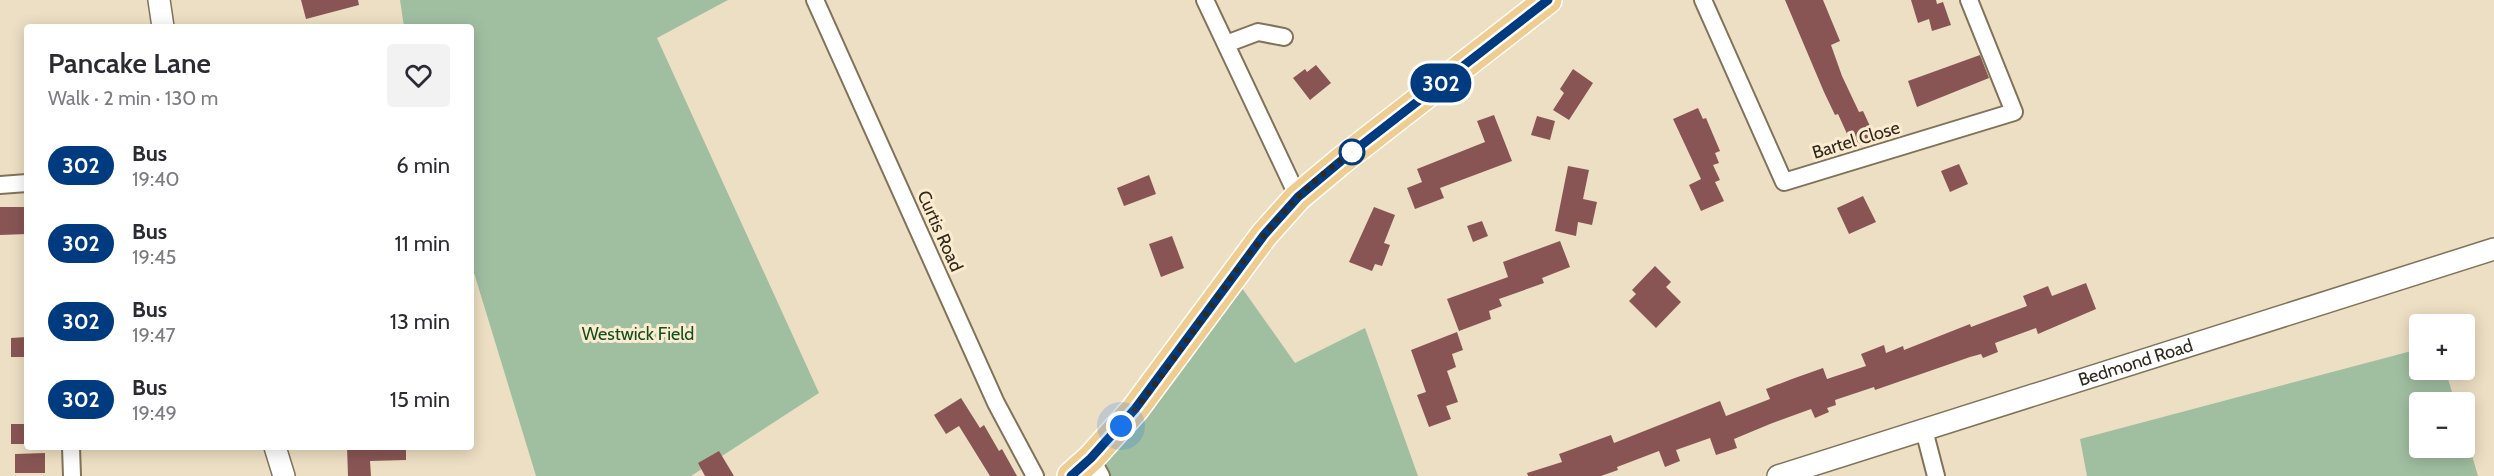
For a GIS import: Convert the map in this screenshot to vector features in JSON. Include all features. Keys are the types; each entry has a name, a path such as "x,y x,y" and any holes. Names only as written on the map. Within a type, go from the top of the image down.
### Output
{"main road":[{"path":"1071,476 1096,467 1135,409 1264,235 1298,197 1548,0"}],"street":[{"path":"159,0 163,24"},
{"name":"Curtis Road","path":"815,0 996,403 1035,476"},
{"path":"1205,0 1298,197"},
{"name":"Bartel Close","path":"1703,0 1784,182 2014,112 1969,0"},
{"path":"1226,44 1258,32 1284,37"},
{"path":"0,185 24,183"},
{"name":"Bedmond Road","path":"1778,476 2494,249"},
{"path":"1924,430 1936,476"},
{"path":"71,450 72,476"},
{"path":"276,450 284,476"}],"green space":[{"name":"Westwick Field","path":"400,0 728,0 657,38 819,393 691,476 536,476 474,273 474,24 404,24"},
{"path":"1242,288 1295,363 1365,328 1418,476 1107,476 1100,462"},
{"path":"2409,352 2409,380 2448,380 2452,392 2409,392 2409,458 2473,458 2478,476 2087,476 2080,439"}],"building":[{"path":"301,0 358,0 359,5 306,19"},
{"path":"1785,0 1823,0 1840,41 1831,45 1842,76 1859,112 1863,111 1875,137 1853,147 1838,114 1835,115 1824,92"},
{"path":"1911,0 1936,0 1937,4 1943,2 1951,25 1932,31 1929,19 1918,23"},
{"path":"1980,55 1989,78 1917,107 1908,81"},
{"path":"1316,65 1331,83 1310,100 1293,78 1305,69 1307,72"},
{"path":"1573,69 1593,83 1569,120 1553,110 1564,93 1560,89"},
{"path":"1698,108 1703,119 1706,118 1720,151 1715,153 1719,163 1713,165 1720,180 1715,182 1724,201 1701,211 1689,185 1701,179 1673,119"},
{"path":"1494,115 1512,161 1440,188 1444,198 1415,209 1407,188 1422,182 1417,169 1485,142 1477,121"},
{"path":"1537,116 1555,121 1550,140 1531,135"},
{"path":"1959,164 1968,184 1950,192 1941,171"},
{"path":"1568,166 1589,170 1583,199 1597,202 1592,225 1578,222 1576,236 1555,231"},
{"path":"1149,175 1156,194 1124,206 1117,188"},
{"path":"1863,196 1876,222 1849,234 1837,208"},
{"path":"0,207 24,207 24,234 0,235"},
{"path":"1374,207 1395,215 1384,243 1390,245 1382,266 1375,264 1372,271 1349,262"},
{"path":"1482,221 1488,236 1473,242 1467,226"},
{"path":"1172,236 1184,268 1161,277 1149,244"},
{"path":"1560,241 1570,267 1542,278 1544,283 1499,299 1502,306 1489,311 1491,319 1459,331 1447,299 1508,277 1503,262"},
{"path":"1655,266 1671,282 1666,287 1681,302 1656,328 1629,301 1636,294 1632,290"},
{"path":"2086,283 2096,309 2038,334 2036,328 1995,343 1998,352 1983,358 1981,354 1970,357 1875,390 1874,387 1835,400 1836,405 1827,408 1829,412 1815,418 1811,409 1770,424 1734,439 1737,448 1716,455 1710,438 1676,450 1680,461 1665,467 1659,451 1617,467 1618,470 1601,476 1528,476 1527,473 1562,462 1559,454 1611,435 1614,443 1720,401 1726,416 1770,399 1766,389 1792,379 1823,368 1827,379 1866,366 1861,354 1884,345 1886,353 1903,346 1904,350 1970,324 1971,327 2027,306 2023,296 2048,286 2052,296"},
{"path":"1457,332 1463,350 1452,354 1456,367 1447,371 1458,402 1446,406 1451,419 1429,427 1417,395 1426,392 1411,350"},
{"path":"24,337 24,357 11,357 11,338"},
{"path":"961,398 980,428 984,425 999,451 1002,449 1017,476 990,476 959,426 946,434 934,415"},
{"path":"11,424 24,424 24,444 11,444"},
{"path":"347,450 406,450 406,460 370,461 371,476 348,476"},
{"path":"719,451 734,476 705,476 698,463"},
{"path":"45,453 45,473 15,473 15,454"}],"bus line":[{"name":"302","path":"1071,476 1091,458 1135,409 1189,340 1264,235 1298,197 1548,0"}],"route":[{"path":"1121,426 1189,340 1264,235 1298,197 1359,146 1352,152"}]}
